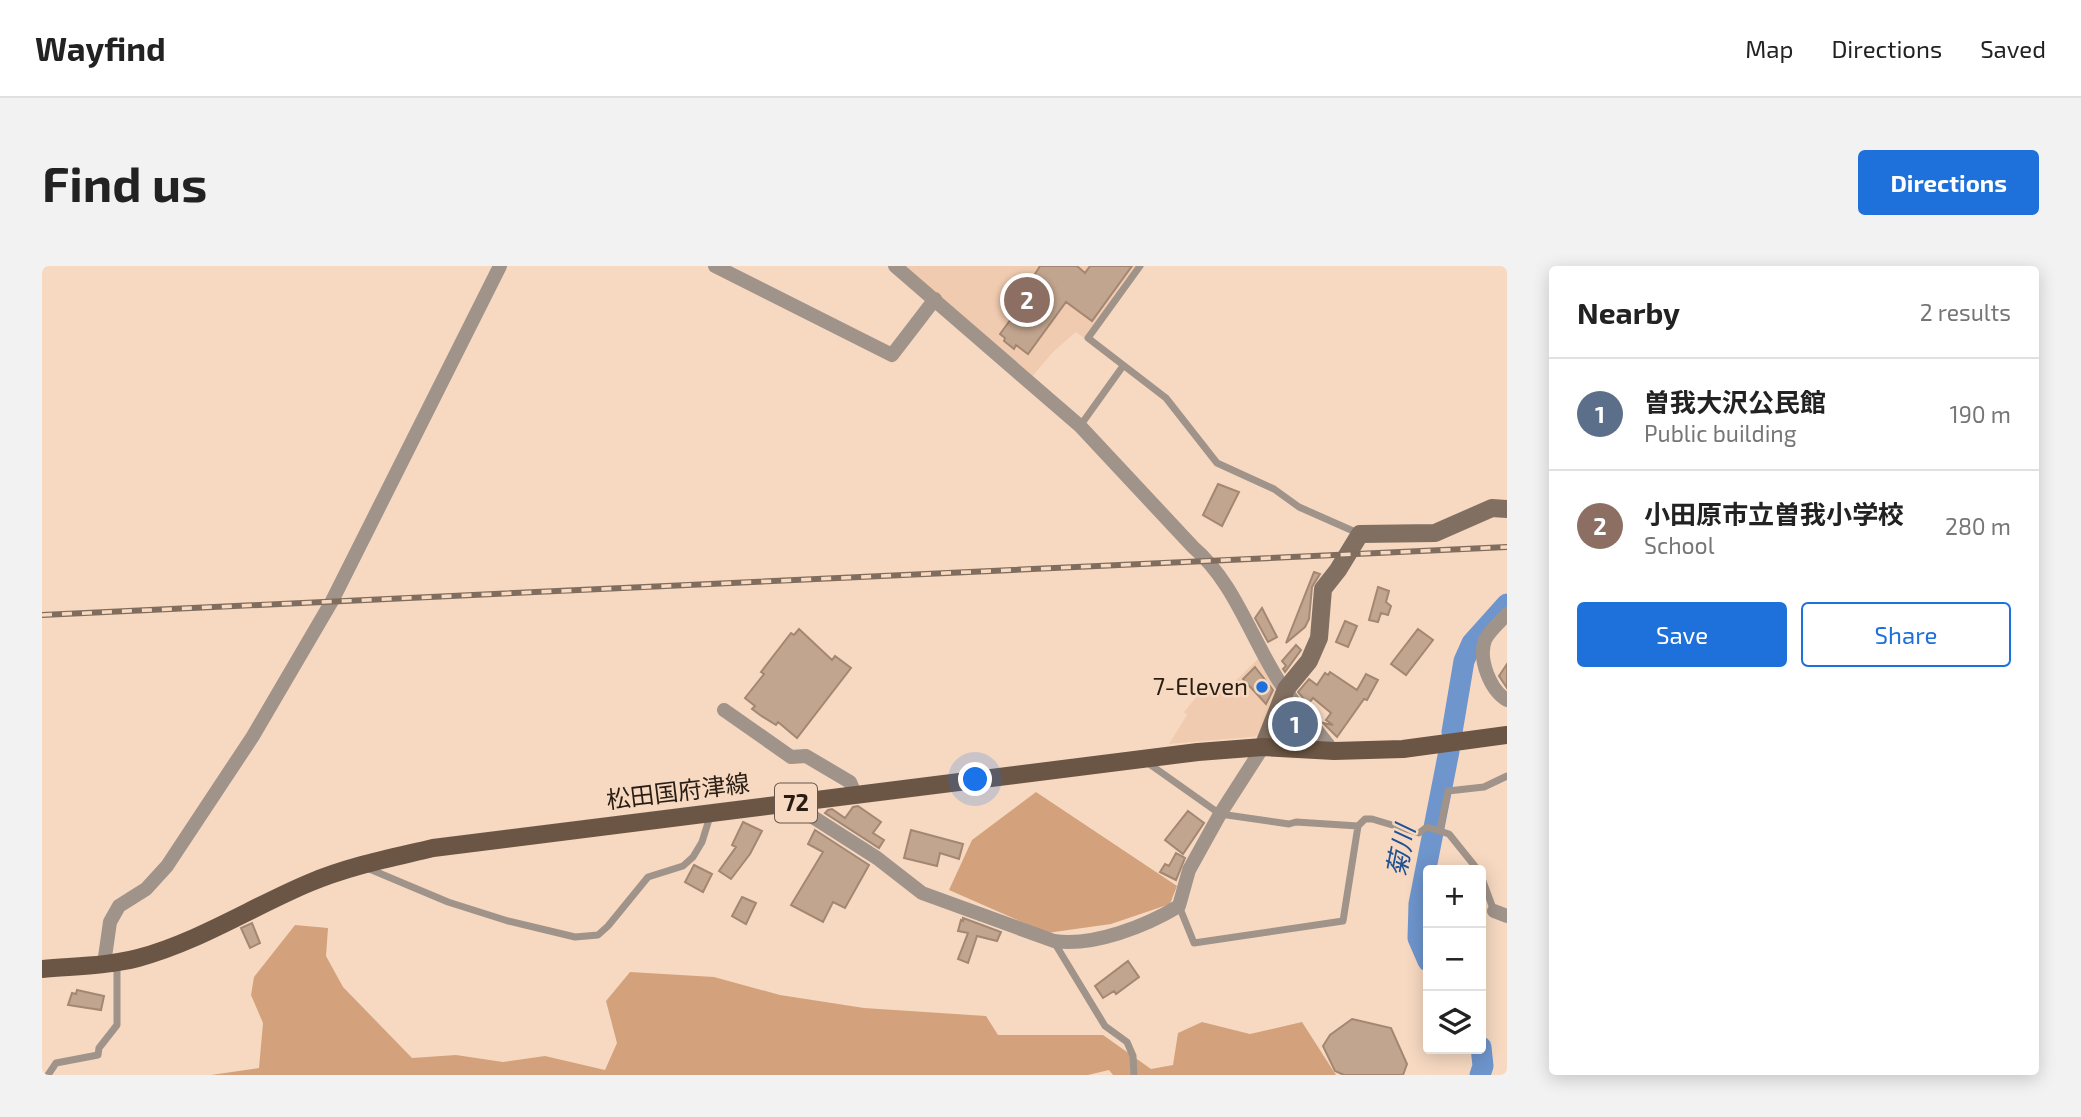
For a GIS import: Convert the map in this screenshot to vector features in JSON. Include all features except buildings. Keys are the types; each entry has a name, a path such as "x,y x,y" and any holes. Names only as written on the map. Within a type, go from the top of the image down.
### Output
{"main road":[{"path":"1263,747 1286,689 1309,661 1319,638 1323,589 1360,534 1435,533 1492,508 1507,509"},
{"name":"松田国府津線","path":"42,969 111,963 175,946 311,882 359,865 433,848 1142,759 1263,747 1333,751 1404,750 1507,735"}],"street":[{"path":"111,963 110,922 119,906 146,889 167,866 253,736 332,601 500,266"},
{"path":"715,266 892,355 935,299"},
{"path":"895,266 1080,426 1192,547 1210,562 1231,592 1278,680 1333,751"},
{"path":"1507,614 1485,640 1485,654 1486,676 1498,695 1507,699"},
{"path":"724,710 791,757 806,756 850,782 855,794"},
{"path":"791,803 877,858 922,892 1054,941 1083,940 1154,921 1179,906 1189,870 1220,814 1263,747"}],"lane":[{"path":"1140,266 1088,338 1166,398 1217,463 1273,489 1299,507 1360,534"},
{"path":"1080,426 1123,366"},
{"path":"1142,759 1220,814 1289,824 1296,822 1358,825"},
{"path":"1440,830 1448,792 1484,787 1507,776"},
{"path":"359,865 448,902 508,921 575,937 598,935 648,877 683,866 693,857 702,842 712,812"},
{"path":"1179,906 1194,943 1343,921 1358,825 1365,819 1419,833 1427,827 1440,830 1453,838 1474,865"},
{"path":"1486,885 1501,913"},
{"path":"1054,941 1105,1026 1127,1042 1133,1056 1135,1075"},
{"path":"48,1075 56,1063 98,1055 99,1048 117,1025 111,963"}],"shaded area":[{"path":"904,266 1136,267 1084,338 1076,332 1053,352 1031,378"},
{"path":"1262,655 1280,692 1261,736 1169,744 1187,715 1184,712 1208,683 1223,693"},
{"path":"1036,792 1177,886 1170,904 1111,924 1047,933 949,890 972,840"},
{"path":"295,925 328,928 326,956 343,987 412,1058 456,1055 503,1062 545,1056 605,1070 617,1043 606,1001 630,972 714,977 780,995 864,1008 986,1016 998,1035 1103,1035 1151,1069 1173,1065 1178,1033 1202,1022 1250,1034 1302,1022 1336,1075 1113,1075 1109,1070 1088,1075 211,1075 259,1068 263,1023 251,995 254,977"}],"waterway":[{"name":"菊川","path":"1452,732 1464,661 1472,643 1507,604"},
{"name":"菊川","path":"1423,950 1418,938 1419,904 1449,751"},
{"name":"菊川","path":"1480,1075 1483,1066 1482,1054"}],"railway":[{"path":"42,615 1507,547"}],"place":[{"name":"小田原市立曽我小学校","path":"1027,300"},
{"name":"7-Eleven","path":"1262,687"},
{"name":"曽我大沢公民館","path":"1295,724"}]}
